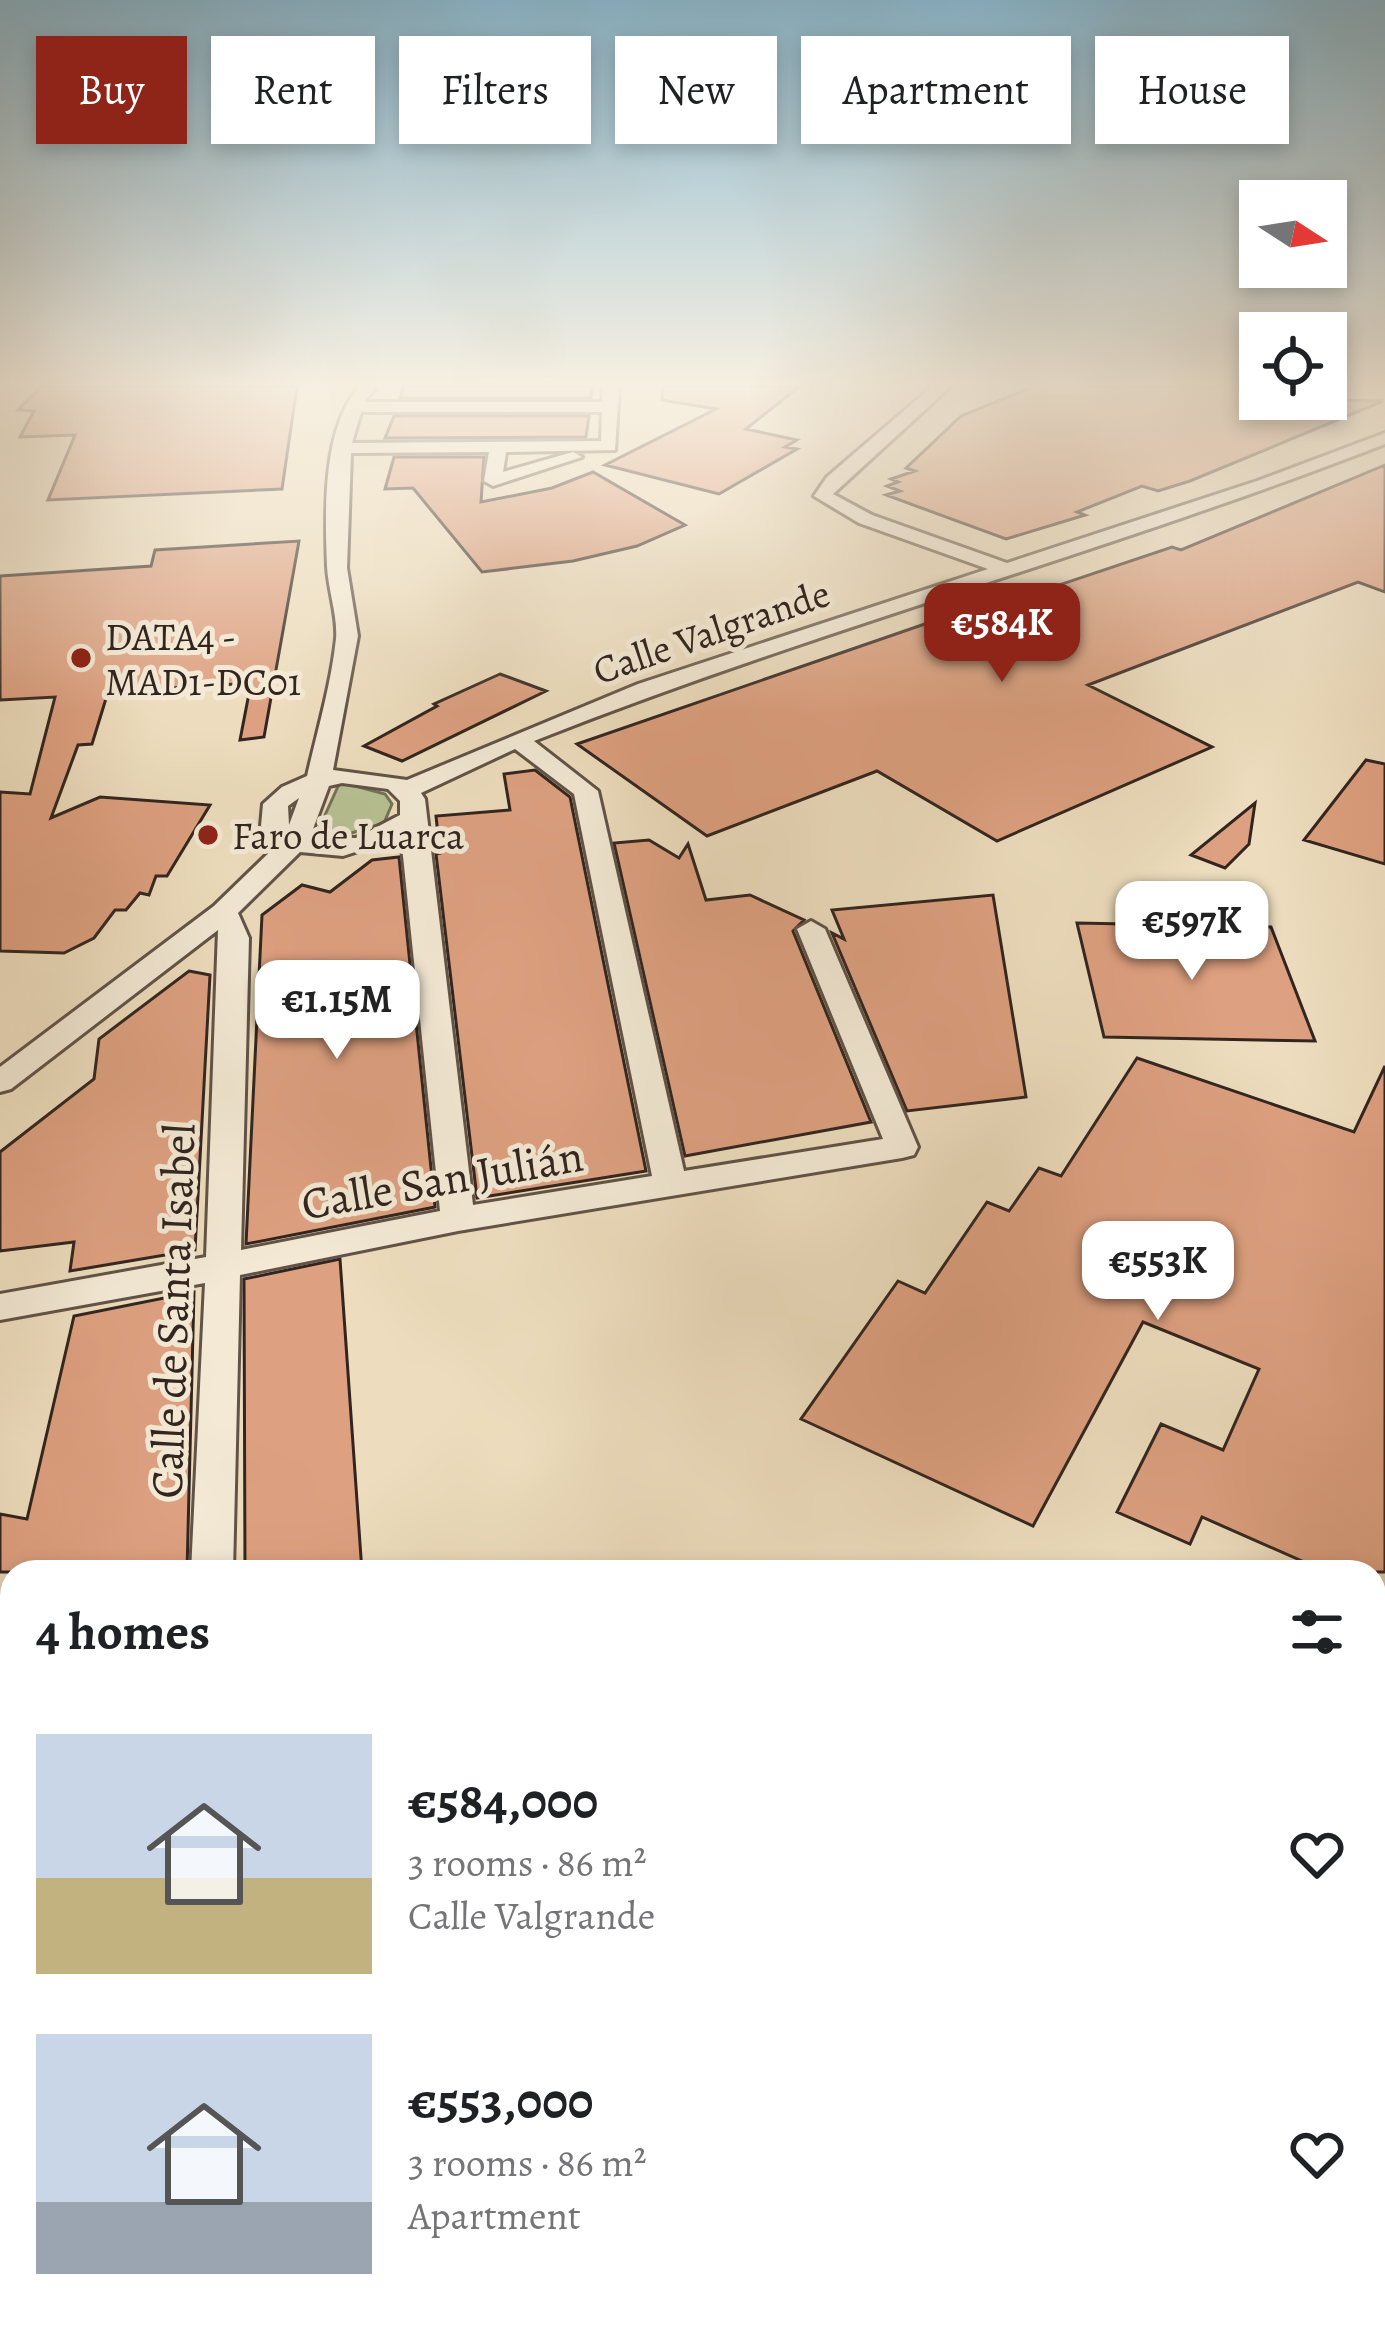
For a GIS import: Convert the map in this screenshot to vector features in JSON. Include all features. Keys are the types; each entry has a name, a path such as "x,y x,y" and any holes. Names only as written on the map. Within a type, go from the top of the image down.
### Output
{"street":[{"path":"0,1082 256,886 295,842 319,779 347,636 337,568 338,495"},
{"path":"824,495 850,514 977,555 1003,568"},
{"name":"Calle Valgrande","path":"295,842 317,847 362,845 398,830 409,804 517,739 610,701 1236,495"},
{"path":"517,739 586,790 670,1184"},
{"path":"319,779 361,776 409,804 458,1219"},
{"name":"Calle de Santa Isabel","path":"212,1560 219,1266 235,938 224,912"},
{"name":"Calle San Julián","path":"0,1306 45,1302 458,1219 902,1147 811,929"}],"green space":[{"path":"340,782 385,794 392,804 384,823 339,837 316,835"}],"building":[{"path":"50,495 162,495 48,500"},
{"path":"418,495 481,495 481,502 518,495 632,495 685,525 637,546 573,561 482,572"},
{"path":"886,495 1120,495 1077,512 1085,515 1006,539"},
{"path":"1314,495 1385,495 1385,592 1358,582 1088,685 1212,747 997,841 877,771 707,836 577,744 951,615 958,619 1172,547 1181,550"},
{"path":"299,541 264,737 240,740 251,683 108,692 92,744 78,745 51,818 100,797 210,805 167,876 156,876 149,895 140,893 126,910 115,910 94,938 64,953 0,951 0,792 30,794 55,697 0,700 0,576 151,566 155,550"},
{"path":"500,674 546,691 402,761 364,746 437,706 434,704"},
{"path":"1366,760 1385,764 1385,864 1304,840"},
{"path":"535,770 570,797 646,1171 477,1198 436,854 440,853 436,816 510,810 504,774"},
{"path":"1255,803 1249,844 1225,868 1191,855"},
{"path":"649,840 679,858 688,844 706,900 750,895 804,920 793,931 871,1122 685,1156 614,843"},
{"path":"399,857 435,1207 246,1244 262,915 302,885 330,892 372,860"},
{"path":"993,895 1026,1097 907,1111 832,933 844,939 832,910"},
{"path":"1077,923 1271,927 1315,1041 1104,1037"},
{"path":"189,971 210,975 195,1250 70,1271 74,1242 0,1251 0,1152 94,1079 99,1039"},
{"path":"1137,1058 1354,1132 1385,1066 1385,1560 1300,1560 1202,1517 1190,1544 1117,1512 1161,1424 1223,1450 1259,1369 1143,1322 1033,1526 801,1419 898,1281 925,1293 987,1202 1009,1211 1039,1168 1061,1176"},
{"path":"340,1259 361,1560 245,1560 244,1279"},
{"path":"194,1292 187,1560 0,1560 0,1514 27,1519 74,1316"}],"place":[{"name":"DATA4 - MAD1-DC01","path":"81,658"},
{"name":"Faro de Luarca","path":"208,835"}]}
